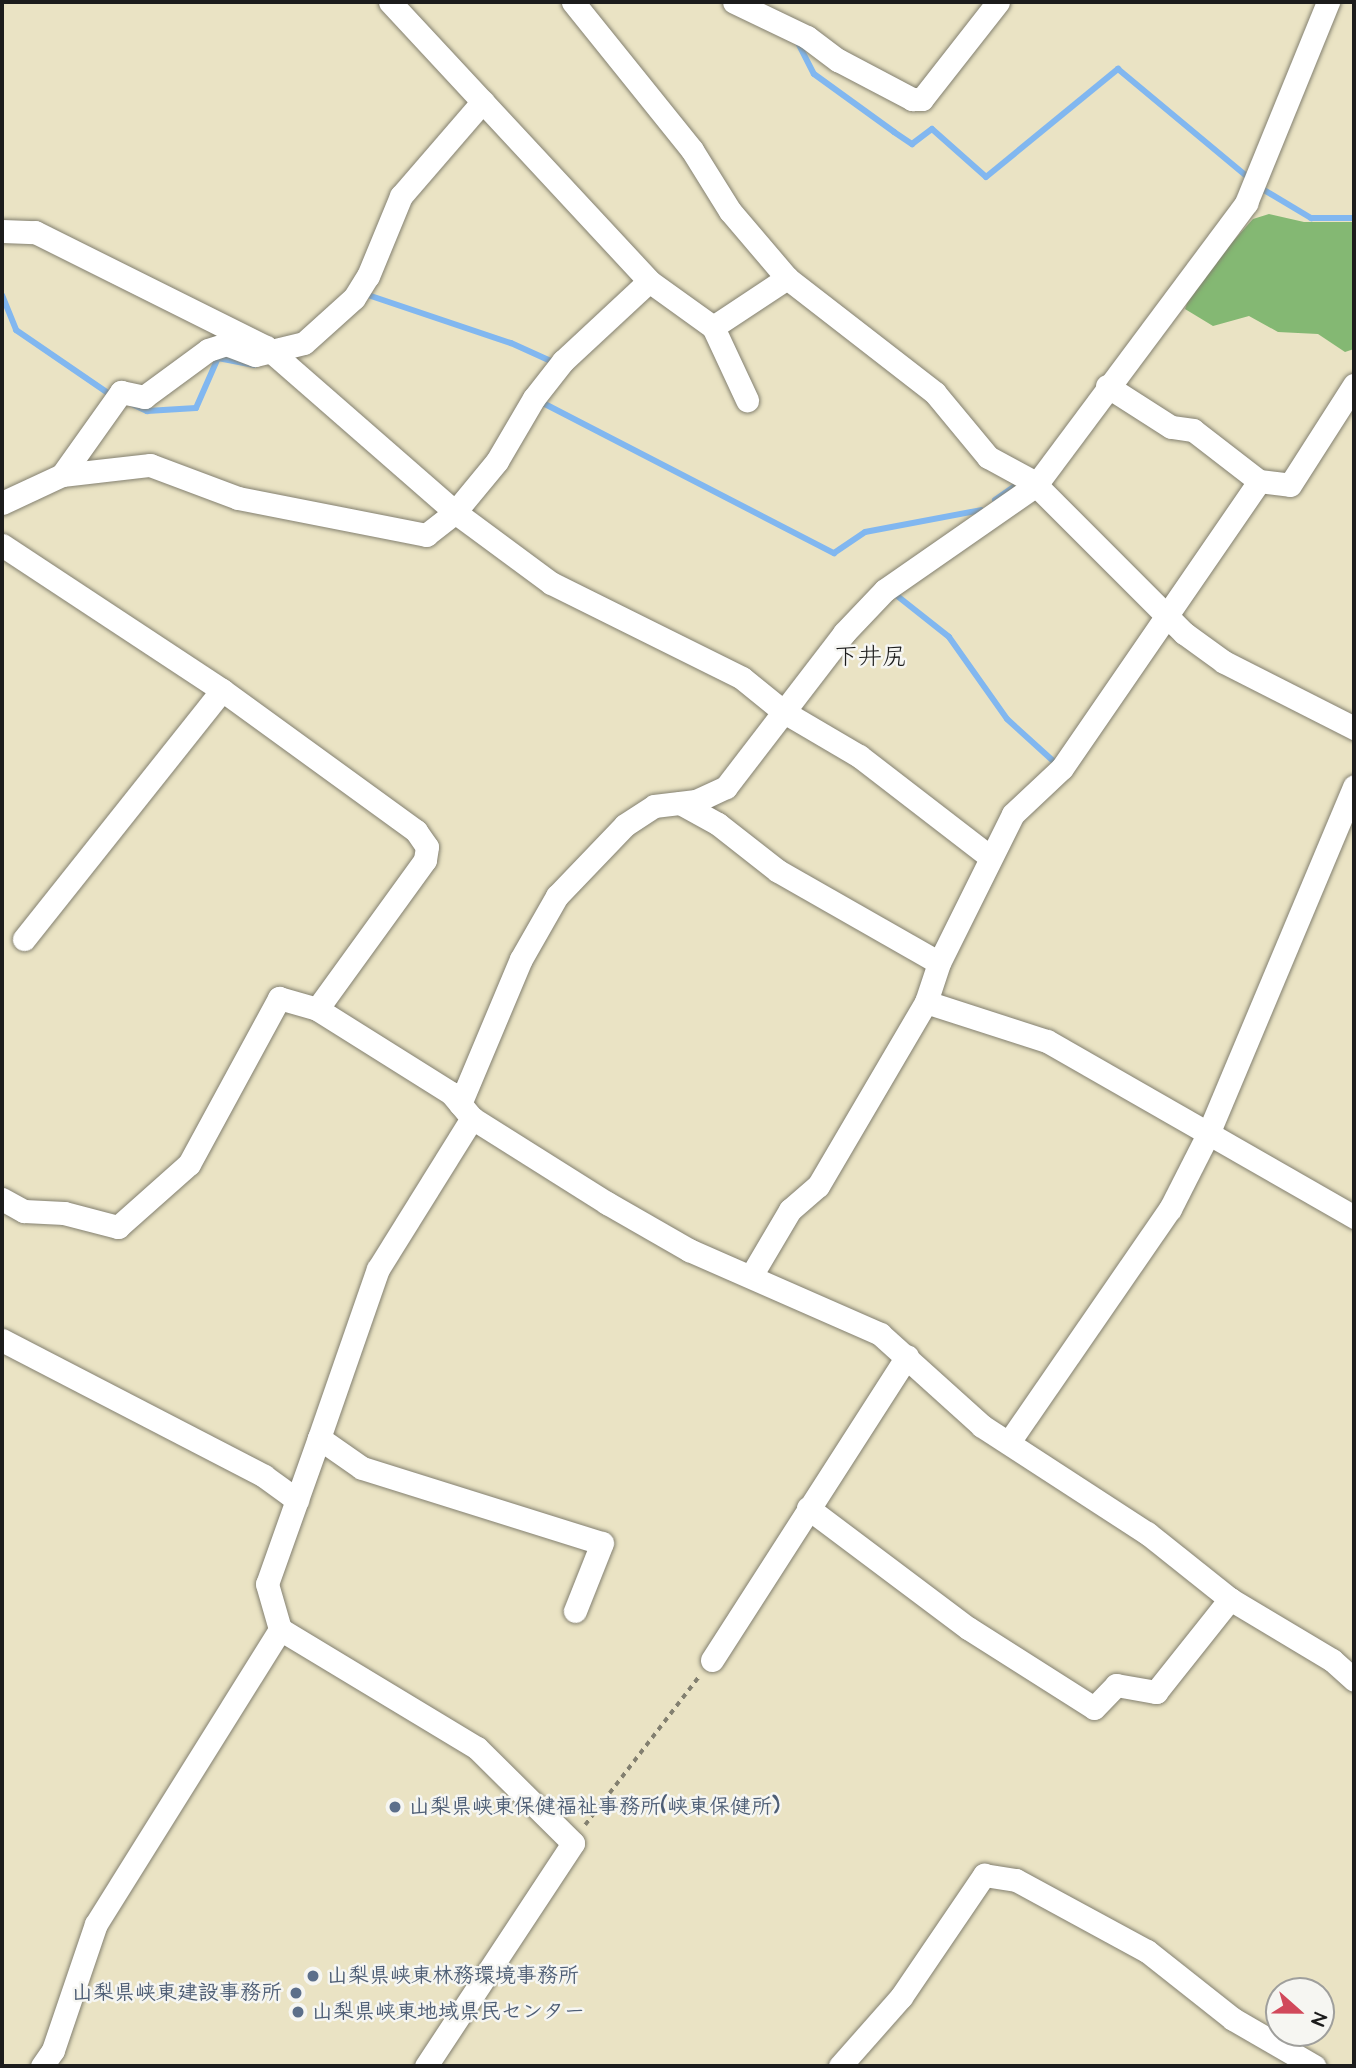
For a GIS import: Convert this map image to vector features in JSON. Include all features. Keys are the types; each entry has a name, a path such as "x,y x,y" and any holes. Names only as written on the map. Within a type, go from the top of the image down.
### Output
{"street":[{"path":"573,2 692,150 730,211 787,278 935,393 988,457 1034,483 1169,614 1184,633 1224,662 1354,728"},
{"path":"734,2 807,37 838,60 912,99 922,99 998,2"},
{"path":"426,2066 573,1843 477,1748 280,1629 267,1584 378,1269 466,1111 521,959 557,896 625,825 654,806 696,801 726,786 885,590 1034,483 1246,203 1328,2"},
{"path":"396,3 483,102 649,281 713,327 747,400"},
{"path":"62,475 121,392 144,397 208,350 226,344 255,355 304,343 354,298 369,276 401,196 483,102"},
{"path":"2,231 35,232 272,352 455,512 551,583 742,678 784,712 859,756 989,856"},
{"path":"713,327 787,278"},
{"path":"2,503 62,475 150,465 239,498 426,535 455,512 497,461 534,398 563,360 649,281"},
{"path":"1107,386 1171,427 1193,430 1259,481 1290,485 1354,385"},
{"path":"751,1276 790,1210 818,1186 926,1002 939,963 989,856 1013,814 1062,768 1259,481"},
{"path":"2,545 222,690 416,831 427,847 425,860 317,1009"},
{"path":"24,939 222,690"},
{"path":"1009,1442 1170,1209 1208,1134 1321,872 1354,786"},
{"path":"680,803 718,824 778,871 939,963"},
{"path":"2,1199 24,1211 64,1213 118,1227 189,1164 279,998 317,1009 452,1093 466,1111 689,1250 880,1334 982,1426 1147,1533 1230,1599 1332,1660 1354,1680"},
{"path":"926,1002 1047,1041 1354,1217"},
{"path":"2,1340 264,1476 297,1500"},
{"path":"712,1660 907,1356"},
{"path":"319,1438 362,1468 602,1543 575,1611"},
{"path":"808,1507 968,1628 1094,1708 1116,1685 1156,1692 1230,1599"},
{"path":"42,2066 53,2050 96,1924 280,1629"},
{"path":"840,2066 901,1997 985,1875 1016,1880 1147,1951 1233,2019 1314,2066"}],"path":[{"path":"573,1843 609,1788 712,1660"}],"green space":[{"path":"1269,214 1304,222 1354,222 1354,349 1345,352 1318,334 1278,332 1249,316 1213,326 1185,309 1193,286 1253,219"}],"waterway":[{"path":"797,41 814,74 894,132 912,144 932,129 986,177 1118,69 1251,180"},
{"path":"1259,187 1311,218 1354,218"},
{"path":"365,294 511,343 553,362"},
{"path":"2,295 16,330 111,395"},
{"path":"132,404 147,411 196,408 218,358 254,365"},
{"path":"544,398 541,402 834,553 865,532 981,510"},
{"path":"995,500 1021,482"},
{"path":"891,591 949,637 1007,719 1052,760"}],"place":[{"name":"山梨県峡東保健福祉事務所(峡東保健所)","path":"395,1807"},
{"name":"山梨県峡東林務環境事務所","path":"313,1976"},
{"name":"山梨県峡東建設事務所","path":"296,1993"},
{"name":"山梨県峡東地域県民センター","path":"298,2012"}],"district":[{"name":"下井尻","path":"870,658"}]}
